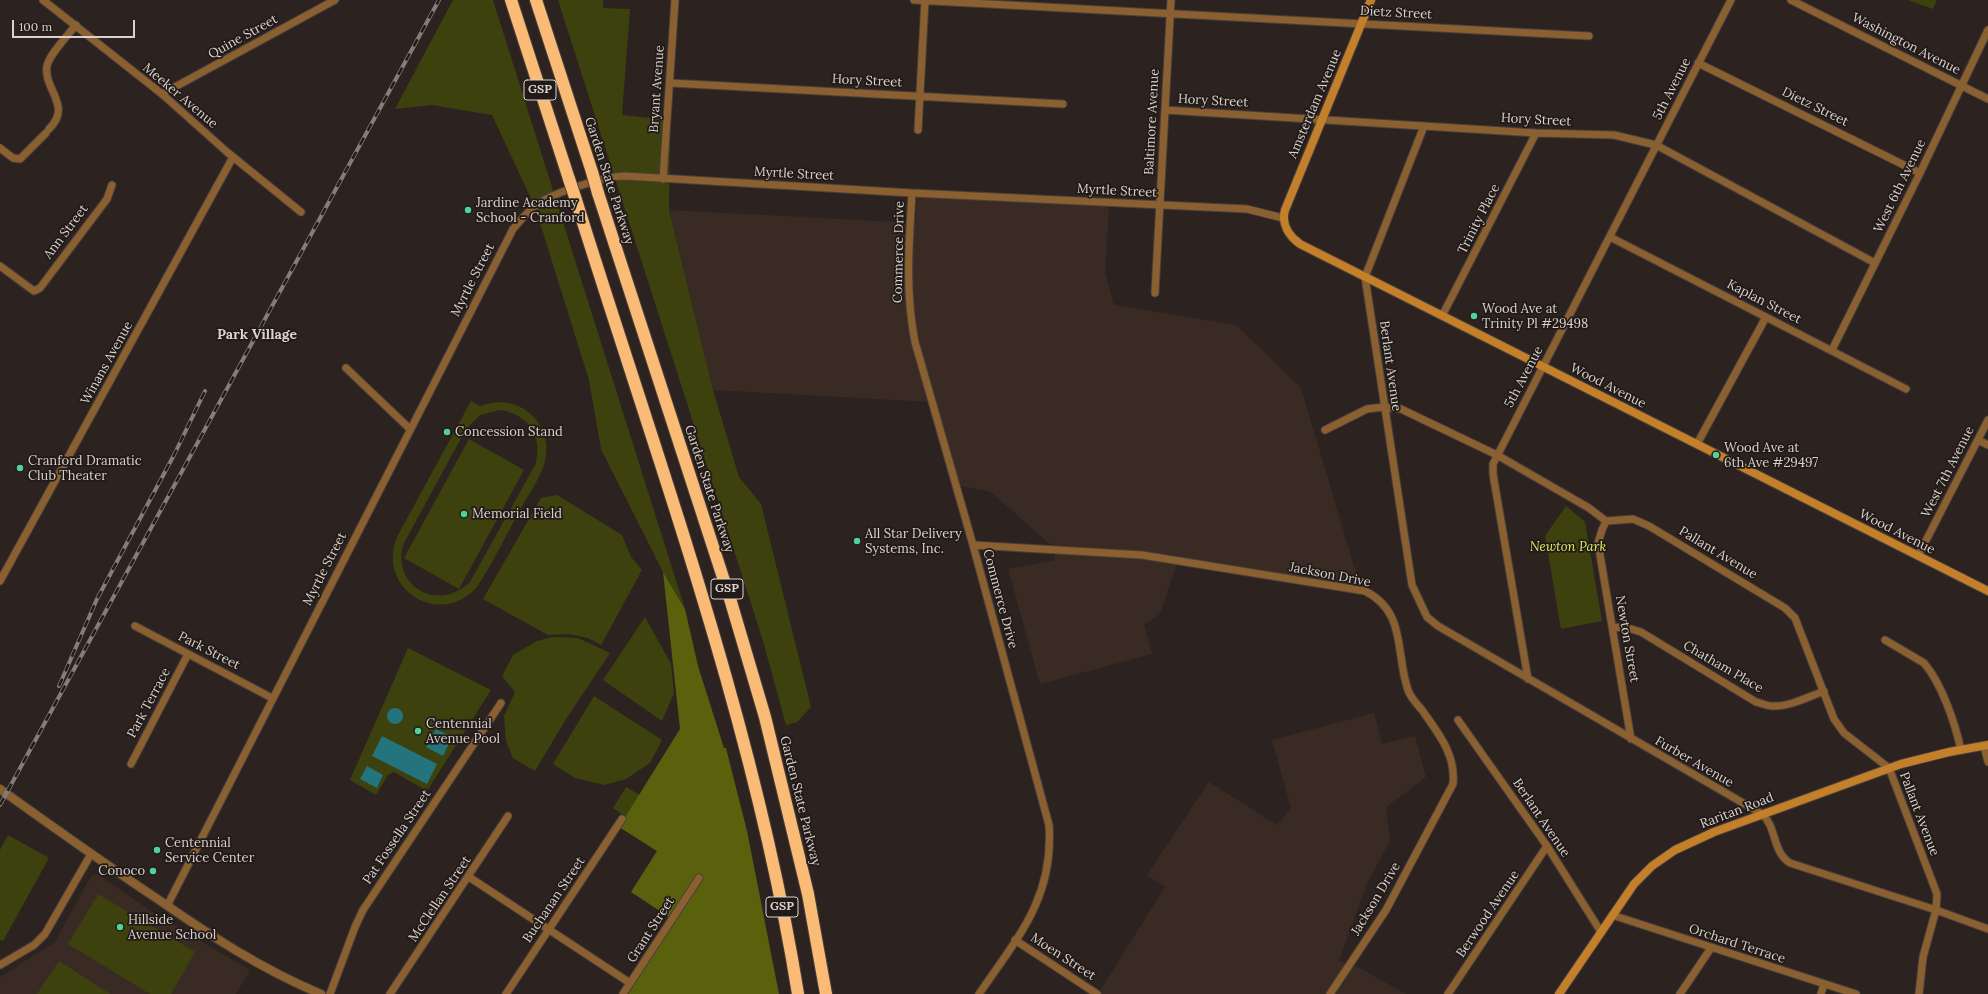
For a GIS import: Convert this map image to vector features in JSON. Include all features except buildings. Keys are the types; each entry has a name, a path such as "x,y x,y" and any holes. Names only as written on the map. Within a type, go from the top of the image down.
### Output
{"highway":[{"name":"GSP","path":"511,0 703,596 727,675 769,843 798,994"},
{"name":"Garden State Parkway","path":"536,0 733,609 763,710 803,872 826,994"}],"main road":[{"name":"Amsterdam Avenue","path":"1283,218 1371,0"},
{"name":"Wood Avenue","path":"1283,218 1288,232 1296,241 1988,591"},
{"name":"Raritan Road","path":"1559,994 1634,884 1663,858 1699,838 1889,768 1919,759 1986,746"}],"street":[{"name":"Meeker Avenue","path":"43,0 162,94 233,157 301,212"},
{"name":"Quine Street","path":"162,94 335,0"},
{"name":"Bryant Avenue","path":"663,179 675,0"},
{"name":"Dietz Street","path":"914,0 1589,36"},
{"path":"918,130 925,0"},
{"name":"Baltimore Avenue","path":"1155,293 1171,0"},
{"name":"5th Avenue","path":"1528,679 1493,474 1493,464 1731,0"},
{"name":"Washington Avenue","path":"1791,0 1988,99"},
{"path":"0,148 13,158 20,159 48,131 58,116 59,107 48,75 47,65 76,25"},
{"name":"West 6th Avenue","path":"1832,350 1920,173 1988,30"},
{"name":"Dietz Street","path":"1698,63 1920,173"},
{"name":"Hory Street","path":"670,83 1063,104"},
{"name":"Hory Street","path":"1165,110 1536,133 1614,135 1656,145 1875,263"},
{"name":"Berlant Avenue","path":"1424,126 1365,276 1412,585 1427,617"},
{"name":"Trinity Place","path":"1442,316 1536,133"},
{"name":"Winans Avenue","path":"0,581 233,157"},
{"name":"Myrtle Street","path":"167,906 512,229 536,205 551,197 607,179 625,176 912,193 1252,209 1283,218"},
{"name":"Ann Street","path":"0,266 34,291 40,288 107,199 112,185"},
{"name":"Commerce Drive","path":"912,193 908,281 912,328 1049,825 1050,856 1044,887 1032,915 979,994"},
{"name":"Kaplan Street","path":"1610,236 1906,389"},
{"path":"1696,444 1766,317"},
{"path":"346,368 410,429"},
{"path":"1325,430 1361,412 1384,407 1406,411 1497,455 1588,508 1606,521"},
{"name":"West 7th Avenue","path":"1918,556 1988,420"},
{"path":"1978,440 1988,445"},
{"name":"Pallant Avenue","path":"1606,521 1633,519 1649,526 1785,608 1795,618 1834,719 1844,733 1889,768 1937,894 1936,910 1923,957 1919,994"},
{"name":"Newton Street","path":"1606,521 1598,543 1631,739"},
{"name":"Jackson Drive","path":"973,545 1142,555 1365,591 1375,596 1386,607 1395,622 1408,691 1442,738 1449,753 1454,774 1453,784 1386,910 1330,994"},
{"name":"Furber Avenue","path":"1427,617 1438,626 1528,679 1762,814"},
{"name":"Park Street","path":"135,626 272,698"},
{"name":"Chatham Place","path":"1612,627 1628,628 1641,632 1756,702 1771,706 1779,705 1797,701 1824,691"},
{"path":"1886,640 1924,663 1929,668 1940,689 1961,750"},
{"name":"Park Terrace","path":"131,764 188,654"},
{"name":"Pat Fossella Street","path":"330,994 355,927 363,910 501,703"},
{"name":"Berlant Avenue","path":"1458,720 1547,846 1601,932"},
{"path":"1986,746 1988,762"},
{"path":"0,789 167,906 261,966 321,994"},
{"path":"1762,814 1769,825 1780,854 1790,863 1936,910 1988,929"},
{"name":"McClellan Street","path":"390,994 508,816"},
{"name":"Buchanan Street","path":"506,994 622,819"},
{"name":"Berwood Avenue","path":"1448,994 1547,846"},
{"path":"0,965 34,945 45,934 91,854"},
{"path":"468,877 630,983"},
{"name":"Grant Street","path":"623,994 699,878"},
{"name":"Orchard Terrace","path":"1612,915 1710,948 1856,994"},
{"name":"Moen Street","path":"1015,940 1097,994"},
{"path":"1680,994 1710,948"},
{"path":"1821,994 1824,984"}],"shaded area":[{"path":"917,196 1109,207 1105,272 1114,305 1236,325 1301,388 1360,587 1178,560 1160,614 1144,624 1152,654 1040,684 1008,569 1055,560 1053,547 991,492 956,485 933,402 713,390 669,210 915,223"},
{"path":"1374,713 1382,744 1415,736 1426,777 1386,807 1390,841 1367,883 1339,961 1358,967 1406,994 1098,994 1165,887 1147,875 1209,782 1277,825 1291,808 1272,740"},
{"name":"Hillside Avenue School","path":"93,875 99,875 152,912 250,970 236,994 0,994 0,977 55,942"}],"green space":[{"path":"453,0 493,0 685,609 663,572 601,449 589,380 535,207 492,115 432,105 395,109"},
{"path":"558,0 603,0 603,8 630,9 622,115 670,120 669,210 713,390 739,477 761,504 811,707 797,722 786,725 763,641"},
{"path":"1908,0 1937,0 1933,9"},
{"path":"471,401 480,406 499,402 511,404 523,408 533,416 543,431 545,437 545,462 536,483 477,587 462,599 445,604 429,603 414,597 402,586 395,571 393,554 398,535","holes":["499,410 509,412 526,421 535,436 537,445 535,465 470,582 458,591 445,595 432,595 421,591 411,583 404,573 401,560 403,545 466,429 480,415"]},
{"name":"Memorial Field","path":"469,439 524,470 459,589 404,558"},
{"path":"557,495 622,535 631,557 642,570 601,645 588,638 579,636 567,634 548,635 483,599 541,498"},
{"name":"Newton Park","path":"1566,506 1585,522 1602,621 1561,629 1545,536"},
{"path":"663,572 685,609 698,666 724,748 726,748 747,831 779,994 629,994 626,991 672,919 631,892 657,851 619,827 680,729"},
{"path":"645,617 671,664 674,693 662,721 603,680"},
{"path":"553,637 578,638 610,653 566,719 535,771 513,758 506,741 504,716 515,692 502,676 513,655 537,641"},
{"name":"Centennial Avenue Pool","path":"408,648 491,690 427,791 394,772 388,775 376,795 350,780"},
{"path":"594,696 662,740 650,763 626,779 604,785 575,778 553,764"},
{"path":"626,787 640,795 626,817 613,808"},
{"path":"8,835 49,858 3,941 0,940 0,850"},
{"path":"98,894 195,952 171,994 150,994 68,944"},
{"path":"59,961 110,994 37,994"}],"water":[{"path":"395,708 401,710 403,716 401,722 395,724 389,722 387,716 389,710"},
{"path":"436,729 452,737 443,756 426,747"},
{"path":"382,736 437,764 427,784 372,756"},
{"path":"367,766 383,775 377,788 360,779"}],"railway":[{"path":"0,805 439,0"},
{"path":"59,686 97,599 174,455 205,391"}],"place":[{"name":"Jardine Academy School - Cranford","path":"468,210"},
{"name":"Wood Ave at Trinity Pl #29498","path":"1474,316"},
{"name":"Concession Stand","path":"447,432"},
{"name":"Wood Ave at 6th Ave #29497","path":"1716,455"},
{"name":"Cranford Dramatic Club Theater","path":"20,468"},
{"name":"Memorial Field","path":"464,514"},
{"name":"All Star Delivery Systems, Inc.","path":"857,541"},
{"name":"Centennial Avenue Pool","path":"418,731"},
{"name":"Centennial Service Center","path":"157,850"},
{"name":"Conoco","path":"153,871"},
{"name":"Hillside Avenue School","path":"120,927"}],"district":[{"name":"Park Village","path":"257,335"}]}
